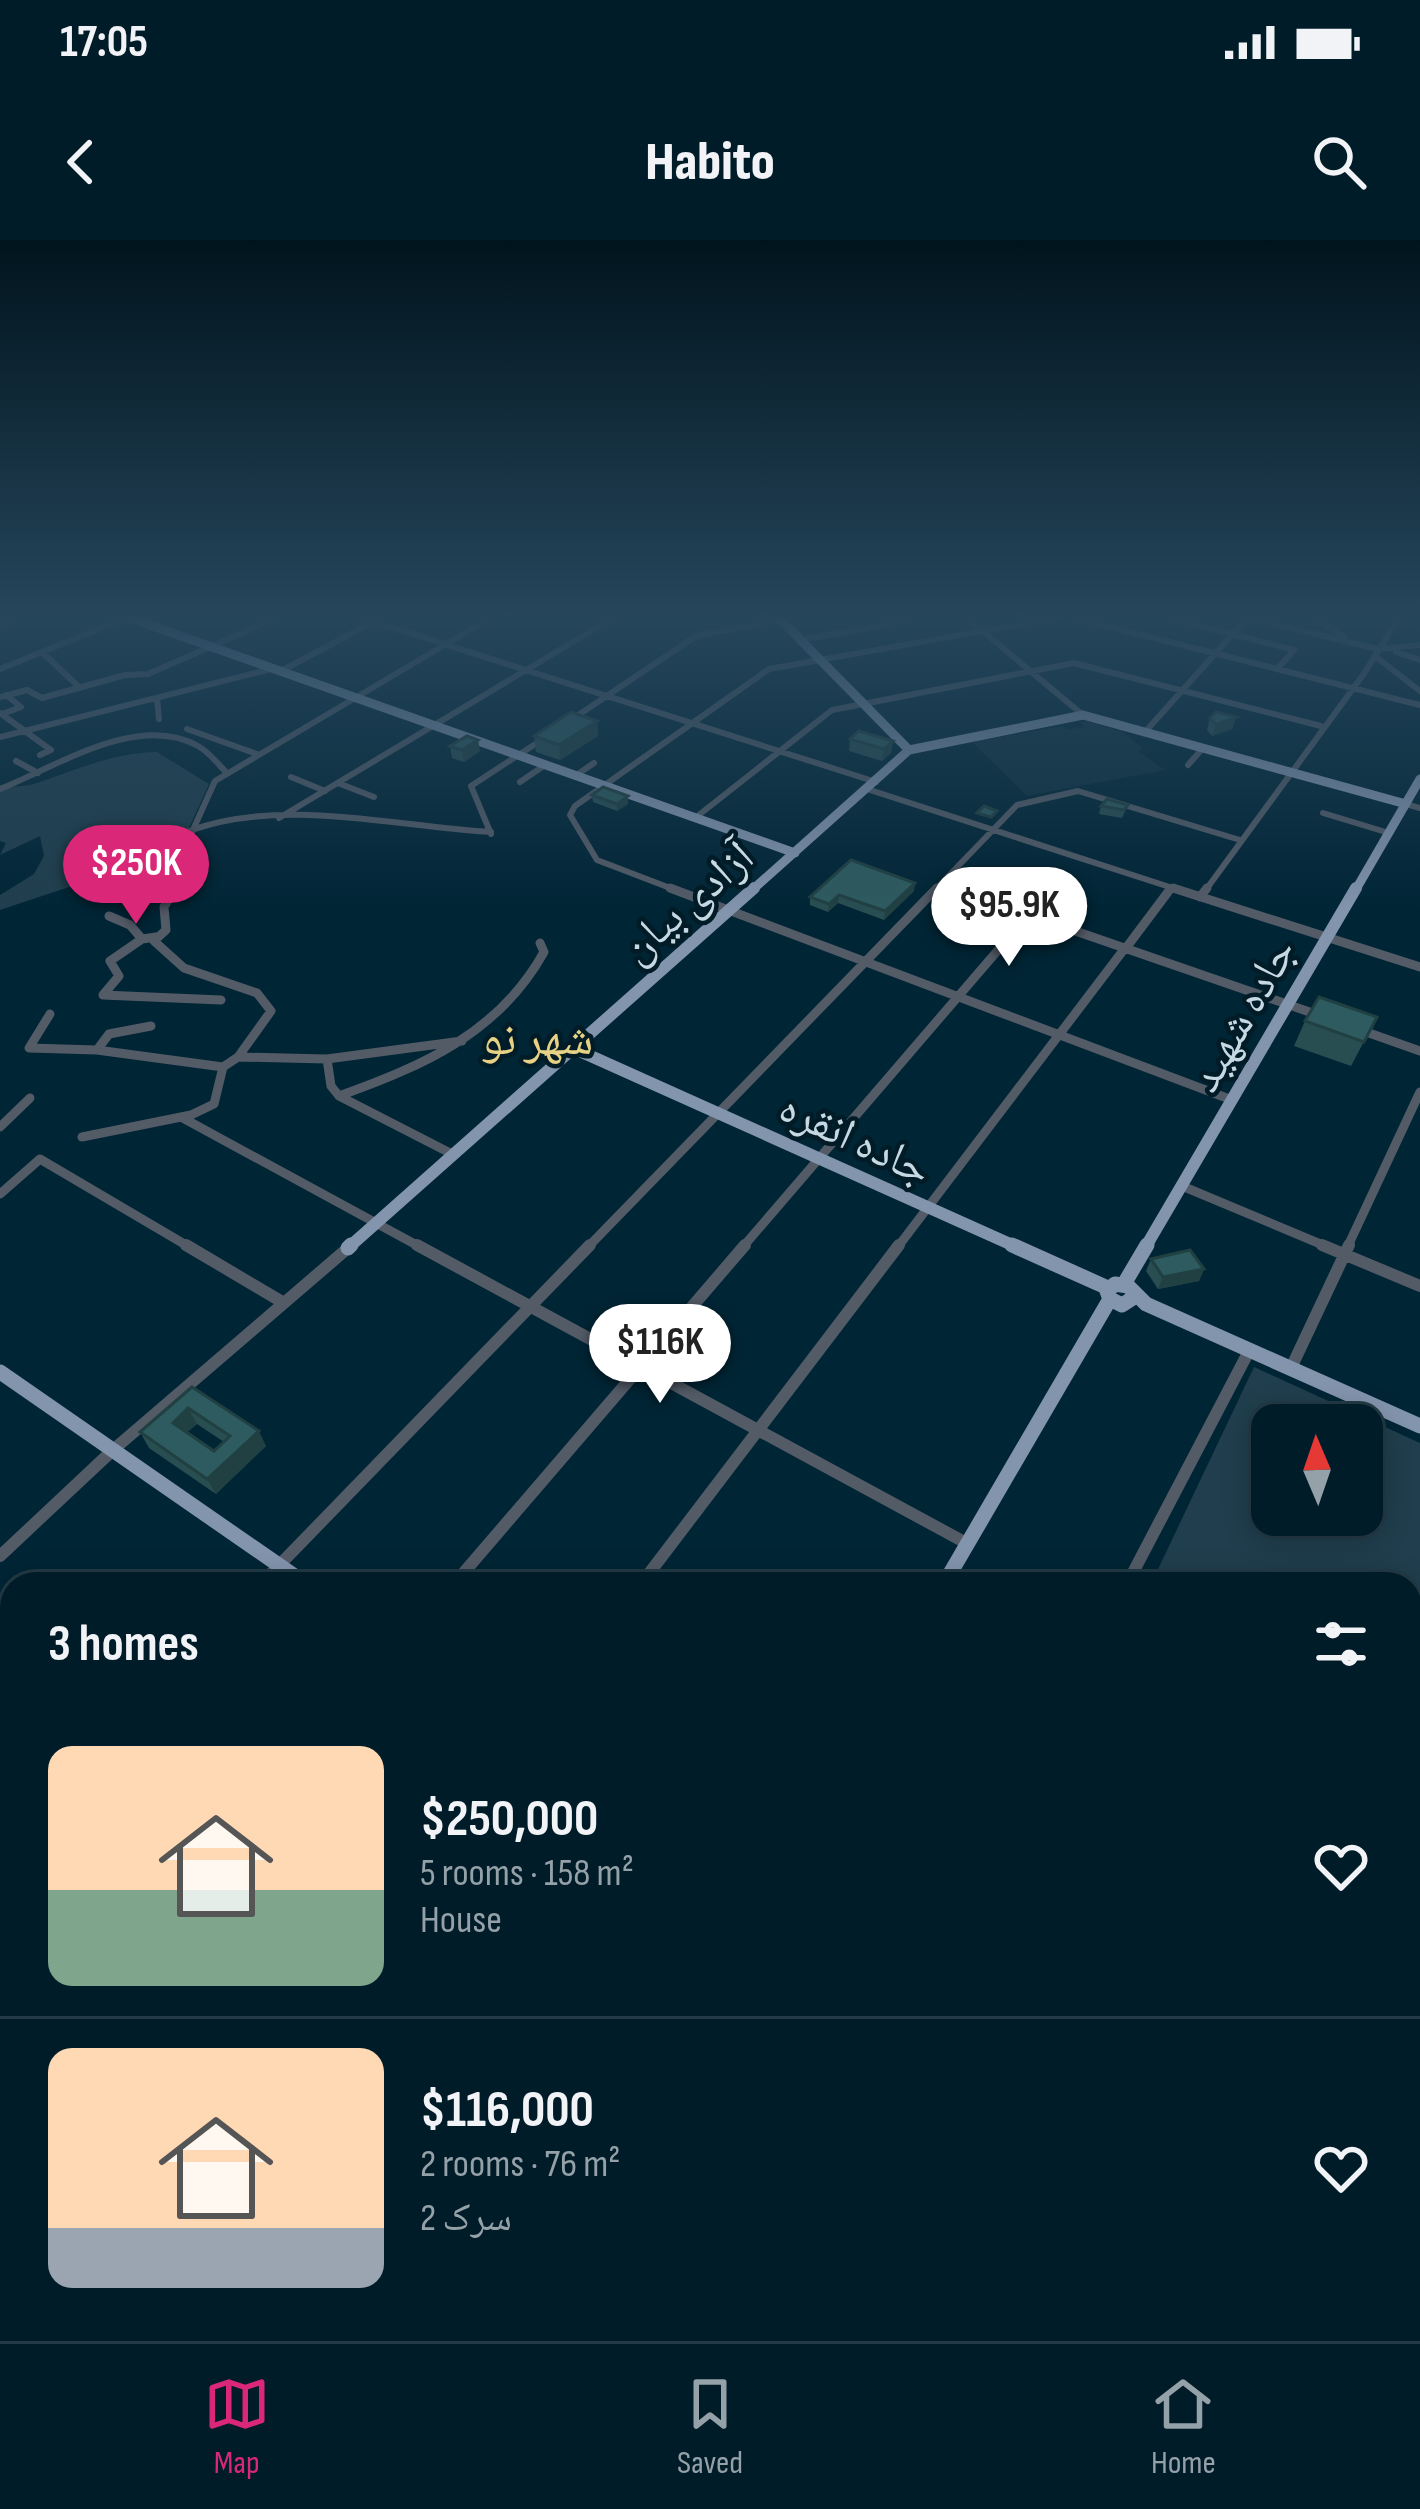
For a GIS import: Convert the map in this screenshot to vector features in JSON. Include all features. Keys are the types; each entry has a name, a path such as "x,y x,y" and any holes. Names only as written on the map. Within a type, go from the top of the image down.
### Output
{"main road":[{"path":"407,716 795,853"},
{"path":"876,716 909,750 1078,716"},
{"path":"1087,716 1406,804"},
{"name":"آزادی بیان","path":"348,1248 909,750"},
{"name":"جاده شهید","path":"951,1572 1420,779"},
{"name":"جاده انقره","path":"574,1049 1117,1295 1420,1426"},
{"path":"1,1373 289,1572"}],"street":[{"path":"5,716 51,750 40,755"},
{"path":"0,737 84,716"},
{"path":"221,1000 103,995 119,976 108,963 142,939 166,930 164,908 177,886 174,872 212,783 321,716"},
{"path":"276,820 449,716"},
{"path":"100,878 192,830 250,819 373,821 424,830 491,833 471,786 578,716"},
{"path":"668,716 782,751 992,830 1420,967"},
{"path":"702,716 570,815 592,855 1232,1100"},
{"path":"695,818 823,716"},
{"path":"1145,732 1159,716"},
{"path":"1280,716 1321,727"},
{"path":"1200,896 1330,716"},
{"path":"187,729 257,754"},
{"path":"0,789 97,748 154,737 196,744 226,772"},
{"path":"1188,765 1203,748"},
{"path":"16,761 38,773"},
{"path":"575,776 594,763"},
{"path":"520,782 545,765"},
{"path":"291,777 325,791"},
{"path":"338,784 374,797"},
{"path":"272,1572 1017,805 1074,790 1240,840"},
{"path":"1406,804 1420,808"},
{"path":"1322,813 1389,833"},
{"path":"941,884 1420,1051"},
{"path":"650,1572 1168,892"},
{"path":"465,1572 1029,914"},
{"path":"109,916 130,925 142,939"},
{"path":"50,1014 29,1048 97,1050 223,1067 238,1057 272,1006 246,987 176,964 154,941 156,937"},
{"path":"339,1096 447,1052 490,1022 526,982 544,952 540,943"},
{"path":"97,1050 111,1033 151,1027"},
{"path":"238,1057 327,1059 463,1041"},
{"path":"327,1059 331,1086 339,1096 454,1155"},
{"path":"82,1137 181,1117 218,1102 223,1067"},
{"path":"1291,1368 1420,1092"},
{"path":"0,1127 30,1098"},
{"path":"181,1117 529,1310 968,1544"},
{"path":"0,1194 40,1159 284,1303"},
{"path":"1182,1186 1420,1286"},
{"path":"0,1556 113,1450 348,1248"},
{"path":"1133,1572 1249,1351"}],"shaded area":[{"path":"1080,722 1123,732 1143,749 1138,751 1165,770 1027,796 972,742 1063,726 1068,730 1084,727"},
{"path":"157,752 209,784 188,830 96,878 0,910 0,895 34,874 44,856 40,836 0,855 6,843 0,841 0,790 111,758"},
{"path":"1254,1367 1335,1404 1251,1404 1251,1536 1383,1536 1383,1426 1420,1443 1420,1572 1157,1572"}],"building":[{"path":"565,716 597,721 559,745 534,736"},
{"path":"1212,716 1236,717 1216,725"},
{"path":"859,731 893,741 884,749 850,739"},
{"path":"467,736 478,740 462,750 450,746"},
{"path":"603,787 628,796 617,804 592,795"},
{"path":"1107,799 1128,805 1124,810 1101,806"},
{"path":"984,806 997,811 991,817 977,813"},
{"path":"851,860 915,883 885,911 839,895 829,904 810,897"},
{"path":"1319,997 1377,1017 1364,1042 1305,1021"},
{"path":"1190,1250 1204,1269 1163,1277 1151,1259"},
{"path":"192,1387 259,1431 207,1479 140,1432","holes":["188,1408 230,1436 214,1451 173,1423"]}],"district":[{"name":"شهر نو","path":"537,1037"}]}
